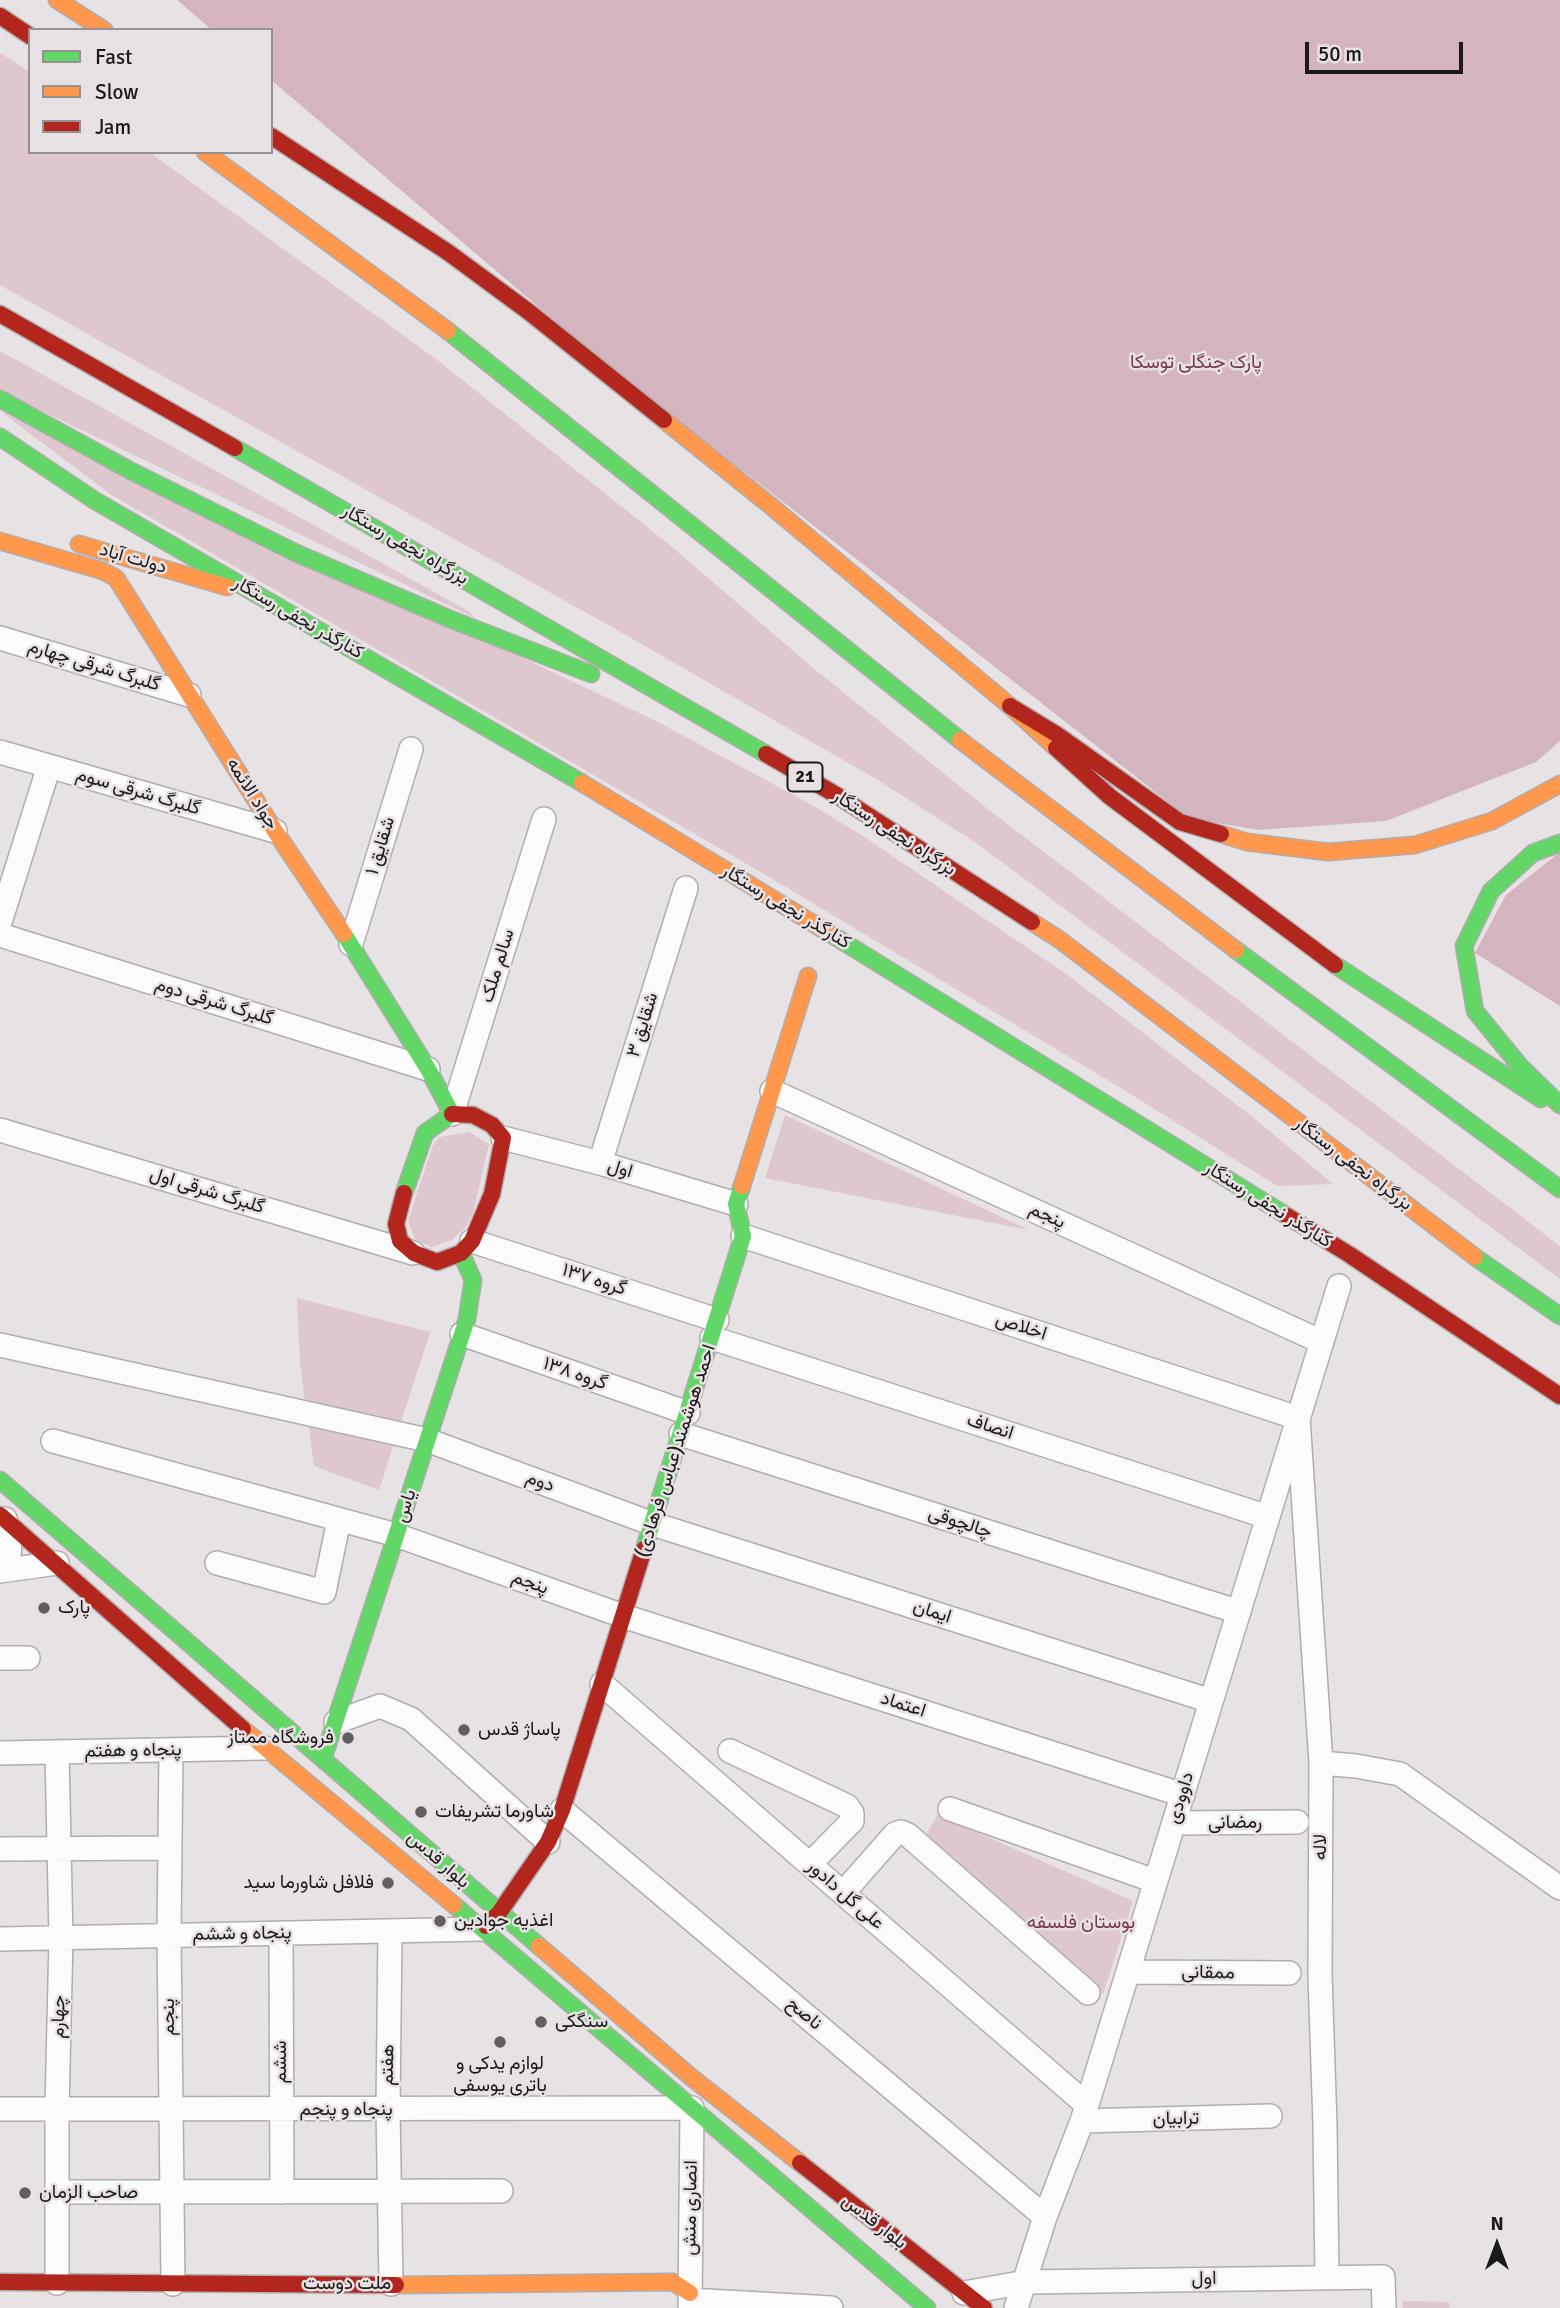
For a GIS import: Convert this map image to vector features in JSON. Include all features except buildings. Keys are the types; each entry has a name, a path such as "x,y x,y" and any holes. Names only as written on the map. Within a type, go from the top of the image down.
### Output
{"main road":[{"path":"57,0 101,28"},
{"path":"0,16 28,35"},
{"path":"273,137 449,253 529,312 771,506 1010,706 1110,796 1338,967 1560,1111"},
{"path":"208,154 441,325 963,743 1260,968 1560,1189"},
{"name":"بزرگراه نجفی رستگار","path":"0,314 401,542 838,796 1060,940 1496,1273 1560,1316"},
{"path":"0,399 131,471 296,553 450,619 709,721"},
{"name":"کنارگذر نجفی رستگار","path":"0,437 94,500 523,748 837,938 1350,1255 1560,1396"},
{"name":"دولت آباد","path":"68,540 265,598"},
{"name":"جواد الائمه","path":"0,541 103,571 116,578 275,831 351,944 428,1069 452,1114"},
{"path":"1010,706 1056,734 1181,822 1247,842 1328,852 1415,845 1492,821 1560,784"},
{"path":"1560,843 1533,853 1491,891 1464,946 1475,1011 1520,1066 1560,1105"},
{"path":"736,1204 808,976"},
{"path":"452,1114 473,1115 492,1125 503,1138 492,1194 467,1247 437,1262 414,1253 400,1241 396,1224 410,1172 425,1133 452,1114"},
{"name":"احمد هوشمند(عباس فرهادی)","path":"491,1921 548,1842 562,1810 743,1236 736,1204"},
{"name":"یاس","path":"323,1759 462,1334 473,1280 467,1247"},
{"name":"بلوار قدس","path":"0,1480 323,1759 491,1921 692,2108 927,2308"},
{"name":"بلوار قدس","path":"2,1517 265,1748 691,2077 958,2297 984,2308"},
{"name":"ملت دوست","path":"0,2282 673,2282 690,2303"}],"street":[{"name":"گلبرگ شرقی چهارم","path":"0,638 189,695"},
{"name":"شقایق ۱","path":"351,944 411,749"},
{"name":"گلبرگ شرقی سوم","path":"0,752 275,831"},
{"path":"0,922 49,766"},
{"name":"سالم ملک","path":"452,1114 544,819"},
{"name":"شقایق ۳","path":"600,1163 686,888"},
{"name":"گلبرگ شرقی دوم","path":"0,935 428,1069"},
{"name":"پنجم","path":"772,1091 1322,1342"},
{"name":"گلبرگ شرقی اول","path":"0,1130 414,1253"},
{"name":"اول","path":"503,1138 600,1163 736,1204"},
{"name":"اخلاص","path":"743,1236 1298,1418"},
{"name":"گروه ۱۳۷","path":"467,1247 714,1329"},
{"name":"داوودی","path":"1016,2308 1045,2217 1085,2113 1339,1286"},
{"name":"انصاف","path":"714,1329 1268,1517"},
{"name":"گروه ۱۳۸","path":"462,1334 684,1424"},
{"name":"دوم","path":"0,1345 427,1440 653,1524"},
{"name":"لاله","path":"1298,1418 1321,1763 1320,1975 1327,2277"},
{"name":"چالچوقی","path":"684,1424 1239,1612"},
{"name":"پنجم","path":"53,1441 396,1535 624,1616"},
{"path":"2,1517 10,1541 4,1571 57,1563"},
{"path":"217,1563 324,1592 339,1520"},
{"name":"ایمان","path":"653,1524 1212,1701"},
{"name":"اعتماد","path":"624,1616 1183,1794"},
{"path":"0,1658 27,1658"},
{"name":"علی گل دادور","path":"602,1684 843,1893 1085,2113"},
{"path":"336,1722 380,1706 411,1719 548,1842"},
{"name":"پنجاه و هفتم","path":"0,1753 265,1748"},
{"name":"پنجم","path":"171,1750 169,1935 173,2284"},
{"path":"730,1751 847,1806 852,1813 852,1821 810,1864"},
{"name":"چهارم","path":"57,1752 61,1938 57,2283"},
{"path":"1321,1763 1400,1774 1560,1888"},
{"path":"950,1809 1155,1881"},
{"name":"ناصح","path":"562,1810 1045,2217"},
{"name":"رمضانی","path":"1174,1823 1297,1822"},
{"path":"843,1893 895,1834 901,1832 908,1835 1088,1993"},
{"path":"0,1849 170,1849"},
{"name":"پنجاه و ششم","path":"0,1939 390,1931 491,1921"},
{"name":"هفتم","path":"390,1931 388,2109 391,2284"},
{"name":"ششم","path":"281,1933 282,2192"},
{"name":"ممقانی","path":"1128,1972 1289,1973"},
{"name":"پنجاه و پنجم","path":"0,2109 692,2108"},
{"name":"انصاری منش","path":"690,2303 692,2108"},
{"name":"ترابیان","path":"1085,2113 1270,2116"},
{"path":"58,2192 501,2191"},
{"name":"اول","path":"958,2297 1026,2283 1383,2277 1384,2308"},
{"path":"690,2303 831,2308"}],"green space":[{"name":"پارک جنگلی توسکا","path":"177,0 1560,0 1560,741 1536,762 1386,821 1258,830 1189,818 606,364 273,82 273,28 210,28"},
{"path":"0,53 28,71 28,154 152,154 436,359 666,542 812,667 989,810 1560,1246 1560,1279 978,844 873,777 610,626 0,285"},
{"path":"0,351 470,612 475,618 0,391"},
{"path":"0,411 654,720 814,806 866,838 1069,976 1255,1119 1333,1184 1277,1186 1121,1088 781,884 110,494"},
{"path":"1560,852 1560,1006 1475,953 1506,895"},
{"path":"785,1115 1029,1230 765,1178"},
{"path":"469,1132 489,1144 473,1213 465,1228 452,1240 431,1247 415,1239 408,1221 433,1145 440,1137"},
{"path":"297,1298 430,1332 379,1490 314,1466 300,1363"},
{"name":"بوستان فلسفه","path":"937,1815 1133,1901 1103,1994 922,1843"},
{"path":"1403,2301 1449,2302 1450,2308 1403,2308"}],"traffic: fast":[{"path":"448,331 960,740"},
{"path":"0,399 131,471 296,553 450,619 591,674"},
{"path":"0,437 94,500 582,783"},
{"path":"235,448 766,754"},
{"path":"1560,843 1533,853 1491,891 1464,946 1475,1011 1520,1066 1560,1105"},
{"path":"829,933 1287,1216"},
{"path":"344,934 428,1069 452,1114"},
{"path":"1236,950 1560,1189"},
{"path":"1335,965 1541,1099"},
{"path":"404,1193 425,1133 452,1114"},
{"path":"644,1549 743,1236 736,1204 742,1186"},
{"path":"323,1759 467,1319 473,1280 461,1253"},
{"path":"1475,1257 1560,1316"},
{"path":"0,1480 539,1946"},
{"path":"454,1905 927,2308"}],"traffic: slow":[{"path":"57,0 101,28"},
{"path":"208,154 448,331"},
{"path":"664,420 771,506 1010,706 1056,748"},
{"path":"0,541 103,571 116,578 275,831 344,934"},
{"path":"79,544 227,587"},
{"path":"960,740 1236,950"},
{"path":"582,783 829,933"},
{"path":"1221,834 1247,842 1328,852 1415,845 1492,821 1560,784"},
{"path":"1032,922 1060,940 1475,1257"},
{"path":"742,1186 808,976"},
{"path":"243,1729 454,1905"},
{"path":"539,1946 691,2077 800,2163"},
{"path":"396,2285 673,2282 690,2293"}],"traffic: jam":[{"path":"0,16 28,35"},
{"path":"273,137 449,253 529,312 664,420"},
{"path":"0,314 235,448"},
{"path":"1010,706 1056,734 1180,822 1221,834"},
{"path":"1056,748 1109,796 1335,965"},
{"path":"766,754 838,796 1032,922"},
{"path":"404,1193 396,1224 400,1241 414,1253 437,1262 461,1253 472,1241 492,1194 503,1138 492,1125 473,1115 452,1114"},
{"path":"1287,1216 1350,1255 1560,1396"},
{"path":"0,1515 243,1729"},
{"path":"486,1926 499,1913 548,1842 562,1810 644,1549"},
{"path":"800,2163 984,2308"},
{"path":"0,2282 396,2285"}],"place":[{"name":"پارک","path":"44,1608"},
{"name":"پاساژ قدس","path":"464,1730"},
{"name":"فروشگاه ممتاز","path":"348,1738"},
{"name":"شاورما تشریفات","path":"421,1812"},
{"name":"فلافل شاورما سید","path":"388,1883"},
{"name":"اغذیه جوادین","path":"440,1921"},
{"name":"سنگکی","path":"541,2022"},
{"name":"لوازم یدکی و باتری یوسفی","path":"500,2042"},
{"name":"صاحب الزمان","path":"25,2193"}]}
